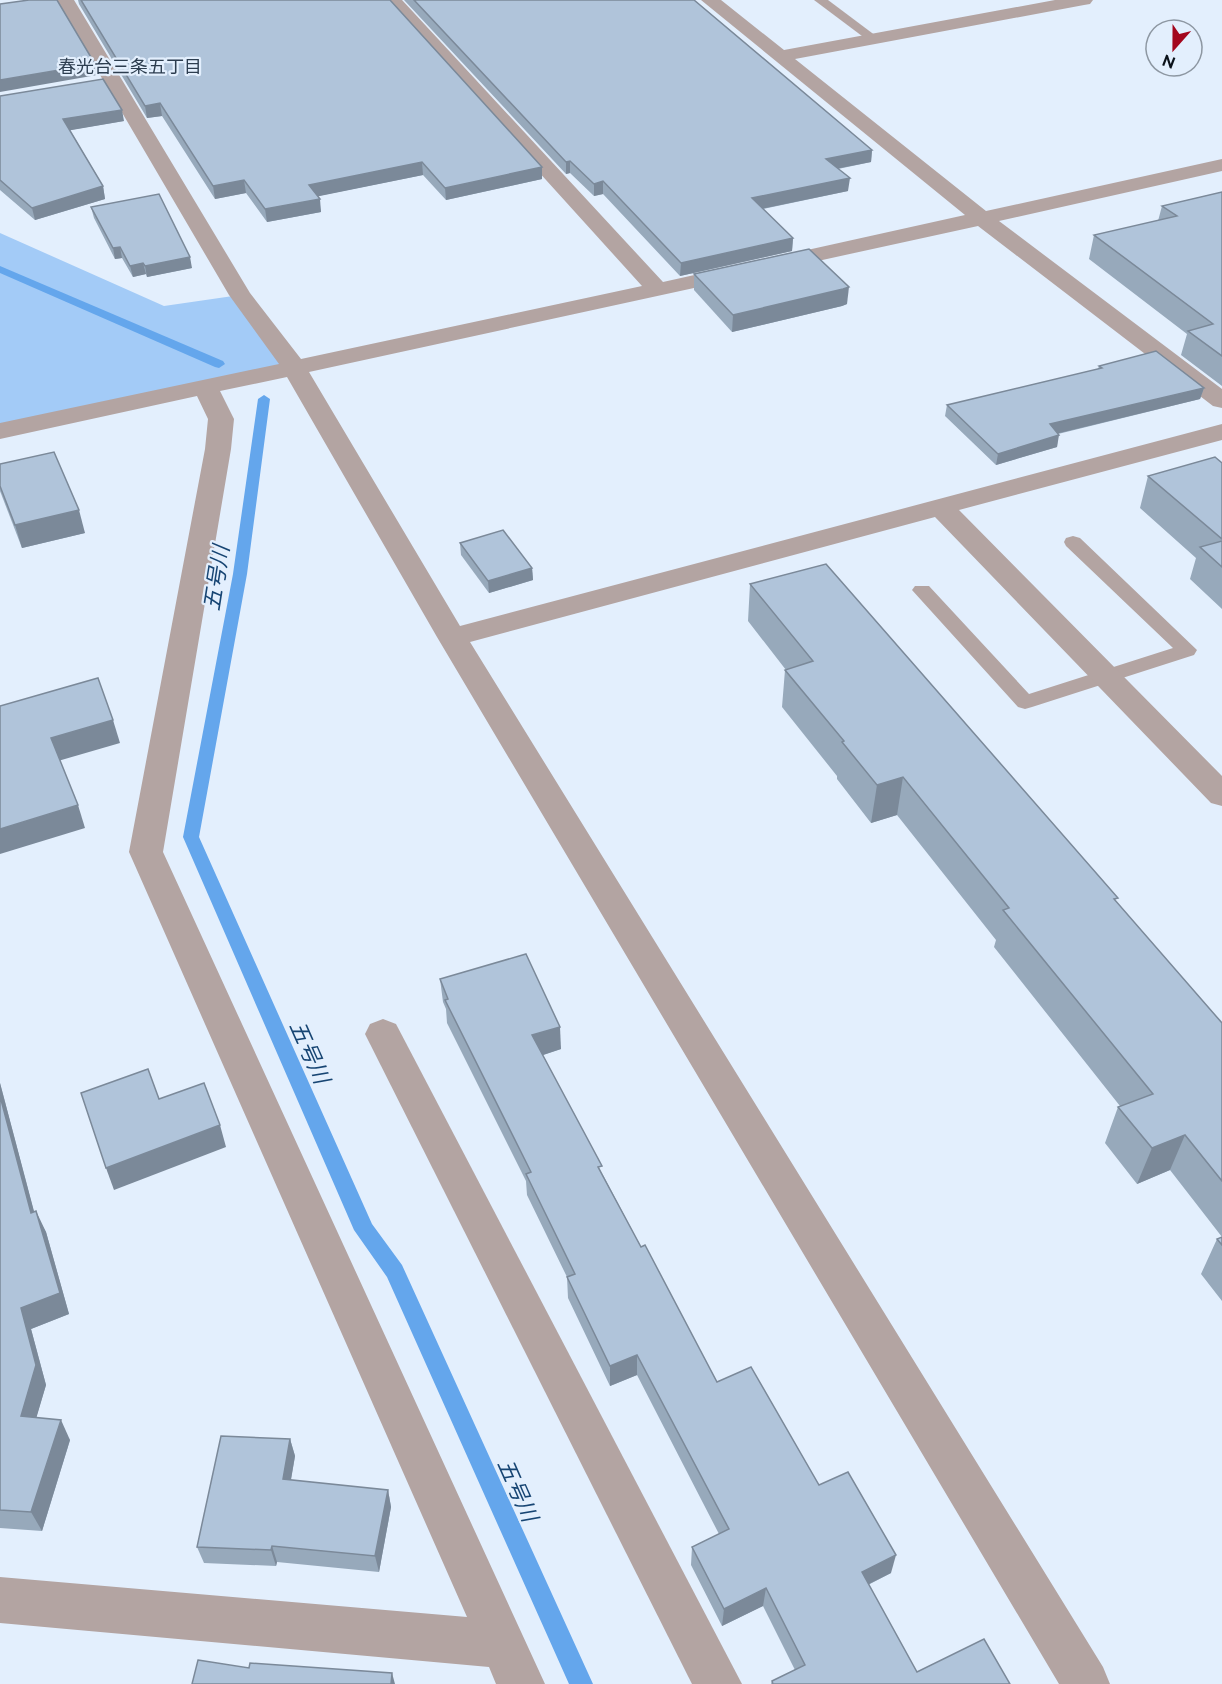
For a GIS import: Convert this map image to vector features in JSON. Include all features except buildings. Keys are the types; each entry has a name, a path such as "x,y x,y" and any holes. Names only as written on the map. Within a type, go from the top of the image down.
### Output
{"street":[{"path":"65,0 102,83 240,295 294,367 452,637 1086,1684"},
{"path":"392,0 658,290"},
{"path":"710,0 982,218 1222,401"},
{"path":"782,56 1048,3 1084,0"},
{"path":"0,431 658,290 1222,165"},
{"path":"205,387 221,419 219,449 146,852 513,1664"},
{"path":"452,637 1222,432"},
{"path":"940,507 1222,795"},
{"path":"383,1034 718,1684"},
{"path":"0,1600 513,1664"}],"lane":[{"path":"820,0 874,39"},
{"path":"922,590 1025,702 1187,650 1073,542"}],"shaded area":[{"path":"0,233 164,306 240,295 294,367 0,432"}],"waterway":[{"name":"五号川","path":"0,269 219,364"},
{"name":"五号川","path":"264,399 240,574 191,837 364,1230 395,1271 581,1684"}],"district":[{"name":"春光台三条五丁目","path":"130,67"}]}
